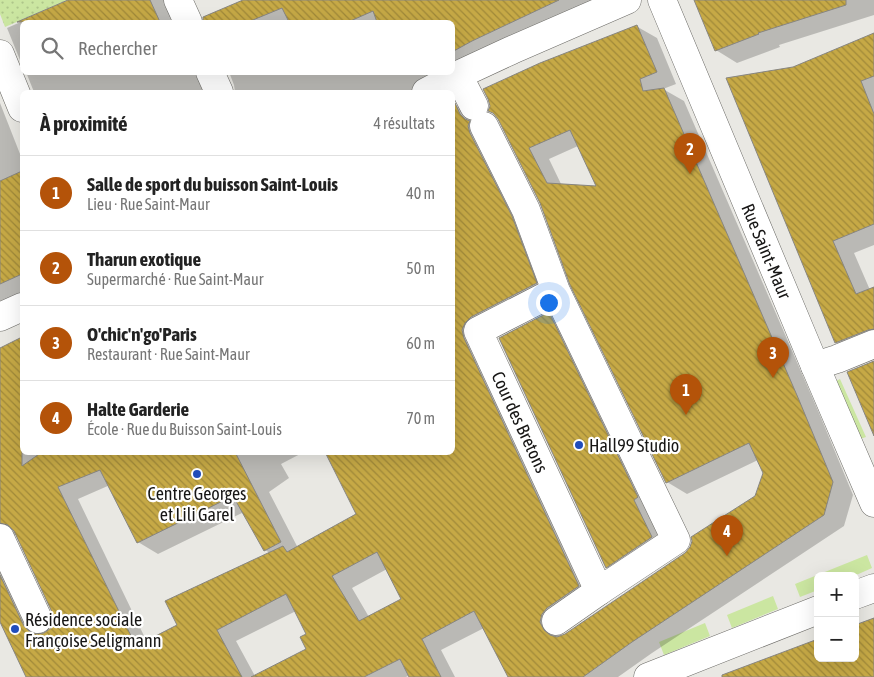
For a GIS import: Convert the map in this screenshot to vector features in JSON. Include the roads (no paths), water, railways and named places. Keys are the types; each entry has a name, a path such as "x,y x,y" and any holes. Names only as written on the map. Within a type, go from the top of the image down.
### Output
{"street":[{"path":"178,0 187,20"},
{"path":"430,90 512,50 628,0"},
{"name":"Rue Saint-Maur","path":"662,0 874,503"},
{"path":"0,54 20,103"},
{"path":"211,75 218,90"},
{"path":"458,75 526,210 556,291 676,540 556,621"},
{"name":"Cour des Bretons","path":"556,291 478,331 599,591"},
{"path":"0,317 20,308"},
{"path":"815,366 874,344"},
{"path":"0,538 38,618"},
{"path":"859,594 874,588"},
{"path":"648,677 814,612"}],"place":[{"name":"Tharun exotique","path":"690,174"},
{"name":"O'chic'n'go'Paris","path":"773,378"},
{"name":"Salle de sport du buisson Saint-Louis","path":"686,415"},
{"name":"Hall99 Studio","path":"579,445"},
{"name":"Centre Georges et Lili Garel","path":"197,474"},
{"name":"Halte Garderie","path":"727,556"},
{"name":"Résidence sociale Françoise Seligmann","path":"15,629"}]}
